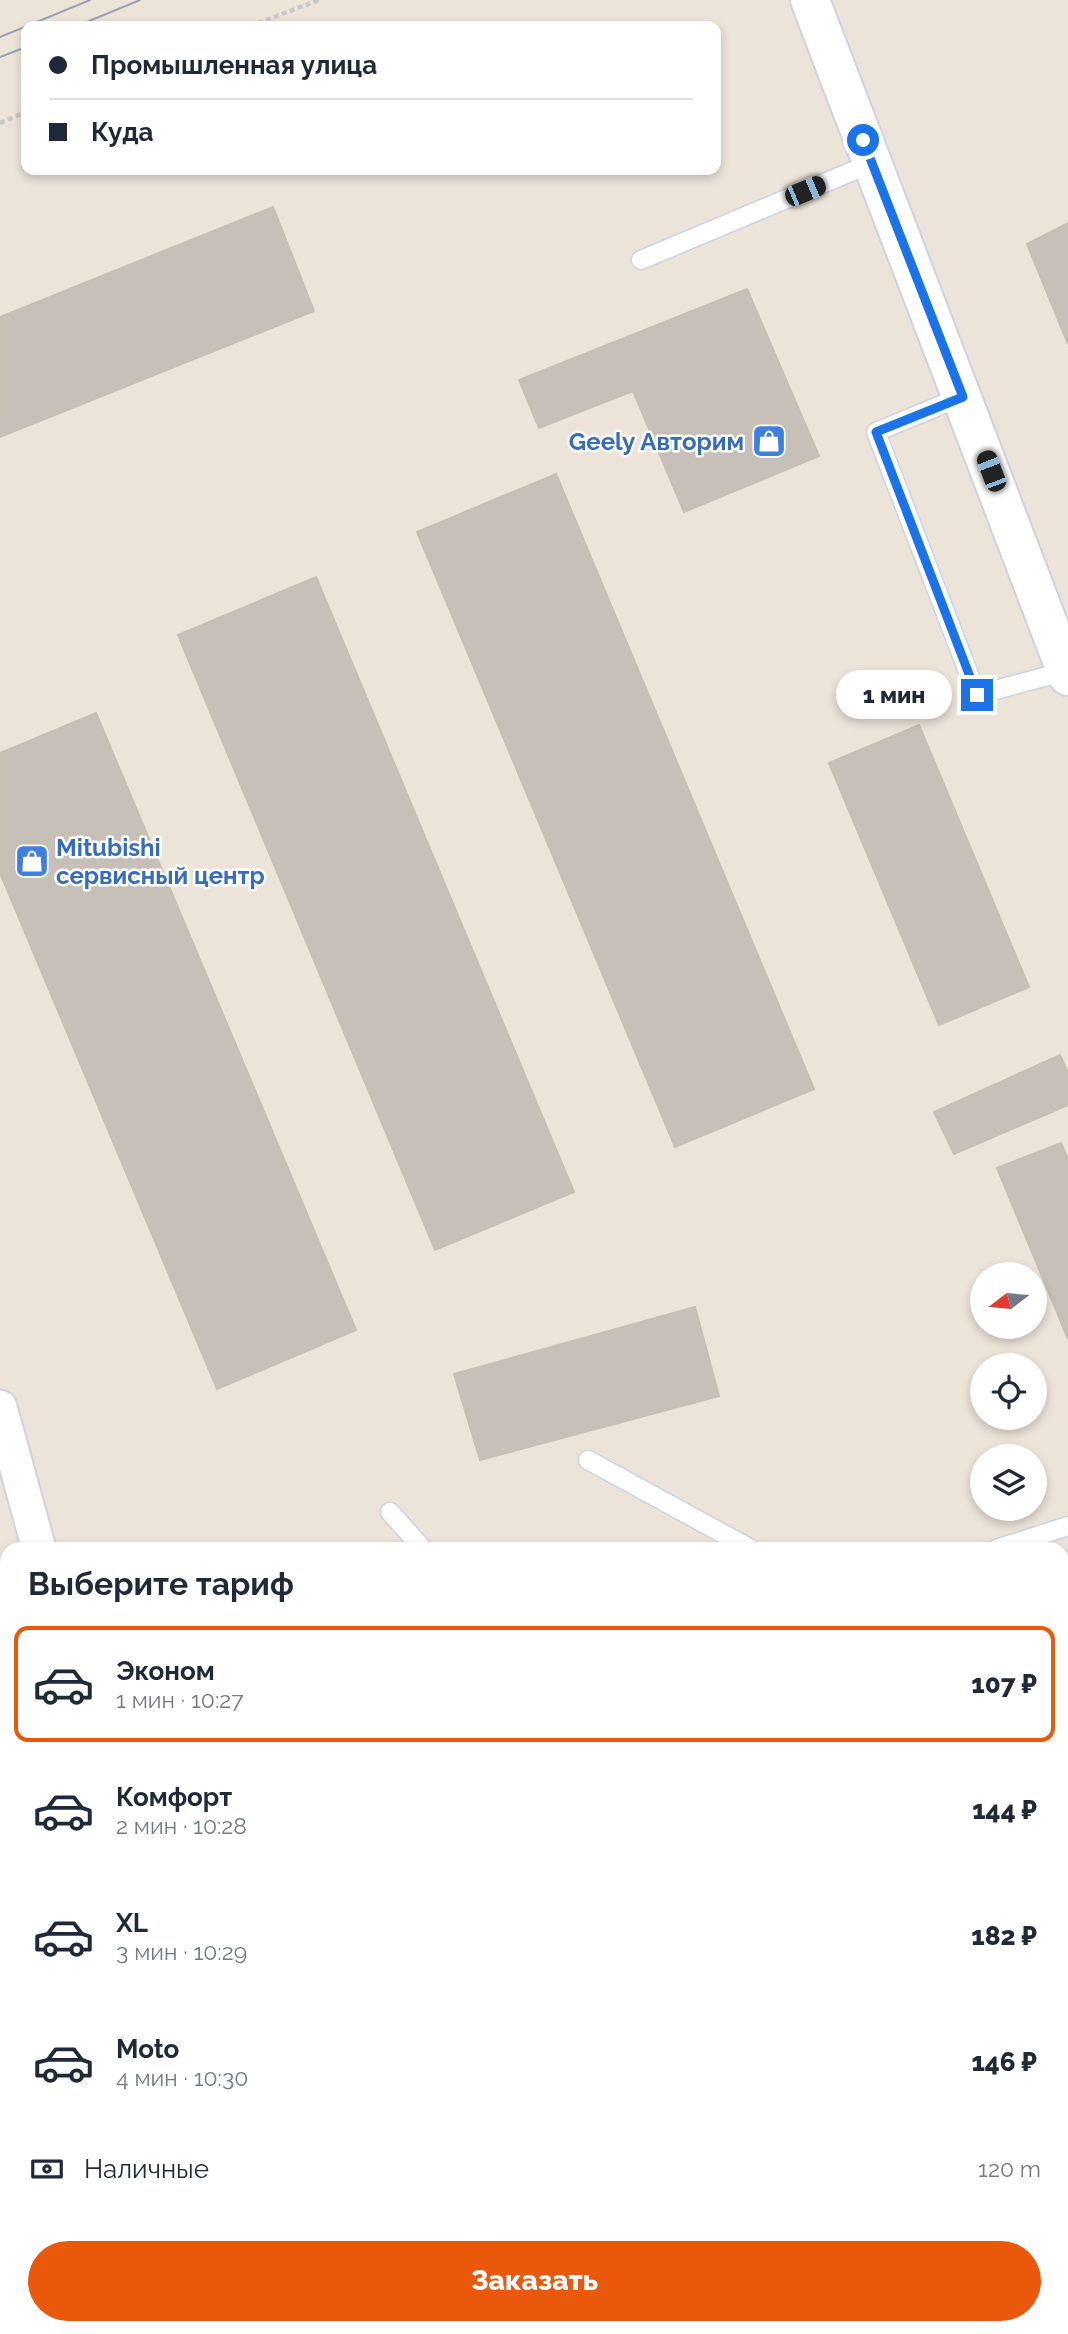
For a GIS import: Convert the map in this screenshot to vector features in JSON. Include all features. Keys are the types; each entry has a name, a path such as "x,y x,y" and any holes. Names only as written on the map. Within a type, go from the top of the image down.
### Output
{"street":[{"path":"810,0 1067,673"},
{"path":"0,1408 37,1542"}],"lane":[{"path":"641,260 872,163"},
{"path":"963,397 876,432 977,695 1067,673"},
{"path":"588,1460 738,1542"},
{"path":"390,1512 417,1542"},
{"path":"1018,1542 1068,1526"}],"path":[{"path":"263,21 318,0"},
{"path":"0,123 21,115"}],"building":[{"path":"273,207 314,311 0,437 0,317"},
{"path":"1068,223 1068,344 1027,244"},
{"path":"747,289 819,456 684,512 633,391 539,428 519,380"},
{"path":"556,474 814,1089 675,1147 417,532"},
{"path":"316,577 574,1192 435,1250 178,635"},
{"path":"96,713 356,1330 217,1389 0,873 0,753"},
{"path":"919,725 1029,987 939,1025 829,763"},
{"path":"1060,1055 1068,1073 1068,1105 954,1154 934,1112"},
{"path":"1061,1143 1068,1160 1068,1339 1047,1288 1047,1262 1036,1262 997,1168"},
{"path":"695,1307 719,1396 480,1460 454,1374"}],"tram line":[{"path":"39,21 90,0"},
{"path":"89,21 140,0"},
{"path":"0,37 21,28"},
{"path":"0,57 21,49"}],"place":[{"name":"Geely Авторим","path":"769,441"},
{"name":"Mitubishi сервисный центр","path":"32,861"}],"route":[{"path":"863,140 963,397 876,432 977,695"}]}
